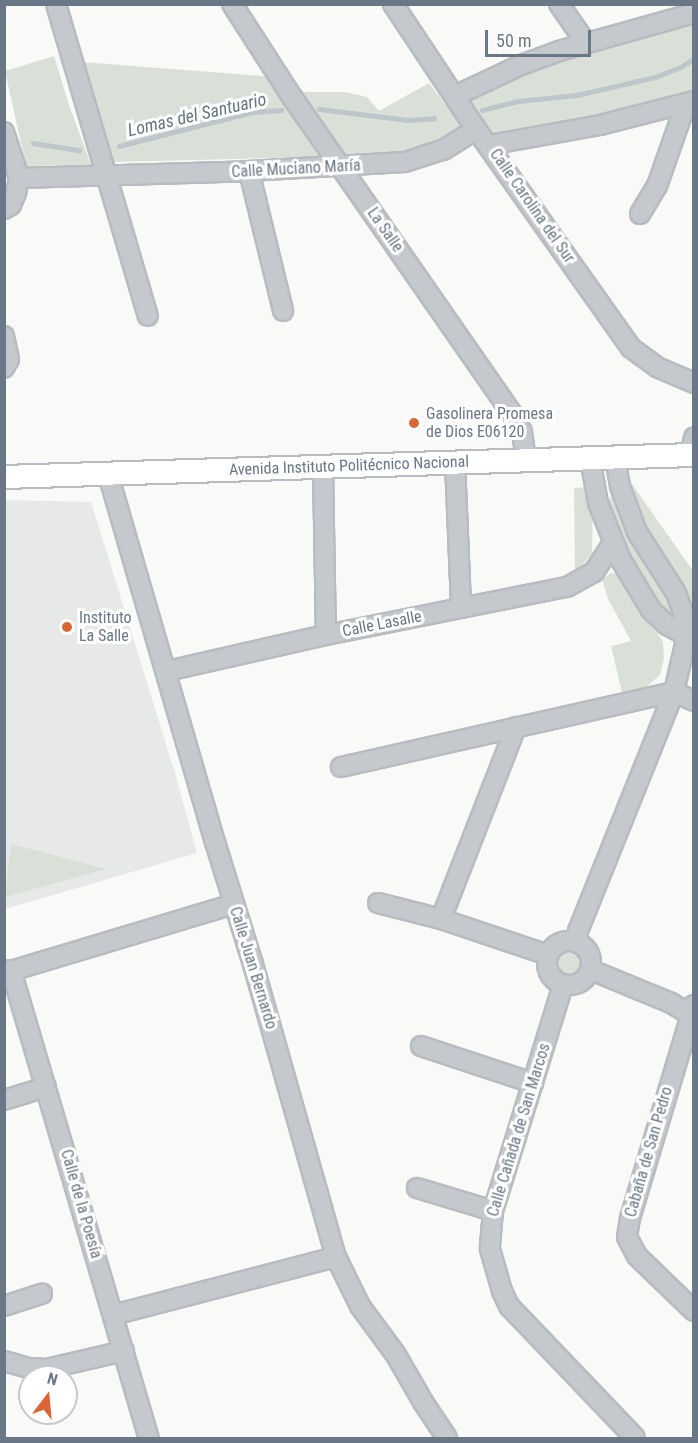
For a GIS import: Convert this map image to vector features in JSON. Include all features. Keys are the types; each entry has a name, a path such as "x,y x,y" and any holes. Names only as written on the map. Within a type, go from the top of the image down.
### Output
{"main road":[{"name":"Avenida Instituto Politécnico Nacional","path":"4,477 615,457 692,449"}],"street":[{"path":"56,4 148,316"},
{"name":"La Salle","path":"231,4 513,415 522,432 526,460"},
{"name":"Calle Carolina del Sur","path":"393,4 476,129 631,348 659,368 693,383"},
{"path":"559,4 586,43"},
{"path":"455,96 521,65 690,11"},
{"path":"489,145 600,125 690,102"},
{"path":"640,213 657,186 690,102"},
{"name":"Calle Muciano María","path":"19,178 341,167 414,160 443,150 476,129"},
{"path":"4,132 19,178 16,194 10,205 4,209"},
{"path":"249,171 283,311"},
{"path":"4,336 9,359 4,368"},
{"path":"578,943 578,931 674,692 683,660 686,635 683,613 675,593 654,561 627,509 615,457"},
{"path":"590,458 598,503 612,543 651,610 667,625 686,635"},
{"path":"456,462 461,608"},
{"path":"323,467 326,635"},
{"name":"Calle Juan Bernardo","path":"108,474 336,1257 360,1306 396,1355 447,1438"},
{"name":"Calle Lasalle","path":"167,671 326,635 567,586 594,572 612,543"},
{"path":"630,576 654,561"},
{"path":"341,767 674,692 693,701"},
{"path":"441,919 516,727"},
{"path":"378,903 441,919 548,955"},
{"path":"8,971 234,904"},
{"path":"571,941 578,943 588,951 591,970 588,976 577,984 563,985 551,976 548,970 548,955 558,944 571,941"},
{"path":"591,970 692,1012"},
{"name":"Calle de la Poesía","path":"8,971 46,1087 149,1438"},
{"name":"Calle Cañada de San Marcos","path":"563,985 493,1210 490,1249 502,1292 509,1306 635,1438"},
{"name":"Cabaña de San Pedro","path":"692,1012 630,1218 627,1237 637,1256 693,1311"},
{"path":"421,1046 533,1083"},
{"path":"4,1100 46,1087"},
{"path":"417,1188 493,1210"},
{"path":"113,1315 336,1257"},
{"path":"4,1306 42,1294"},
{"path":"4,1361 29,1368 46,1369 124,1351"}],"shaded area":[{"path":"693,19 693,92 605,121 492,137 468,97 507,72"},
{"path":"54,56 91,165 26,166 5,71"},
{"path":"82,62 264,76 319,157 114,162"},
{"path":"429,83 461,125 419,151 344,156 302,92 345,92 367,97 379,111"},
{"path":"632,484 693,571 693,609 634,521"},
{"path":"590,487 593,499 592,554 575,573 574,488"},
{"path":"611,496 618,500 633,547 658,578 681,615 674,619 662,612 640,581 606,507"},
{"name":"Instituto La Salle","path":"5,500 91,502 175,773 197,853 5,909"},
{"path":"611,573 622,574 663,642 664,658 660,675 645,688 623,697 611,646 631,641 608,599 602,579"},
{"path":"11,844 106,869 5,897"},
{"path":"570,949 580,953 584,963 580,973 570,977 560,973 556,963 560,953"}],"waterway":[{"name":"Lomas del Santuario","path":"482,110 518,101 577,95 655,77 679,68 694,59"},
{"name":"Lomas del Santuario","path":"319,109 408,120 434,118"},
{"name":"Lomas del Santuario","path":"119,146 252,112 281,110"},
{"name":"Lomas del Santuario","path":"33,143 79,150"}],"place":[{"name":"Gasolinera Promesa de Dios E06120","path":"414,423"},
{"name":"Instituto La Salle","path":"67,627"}]}
